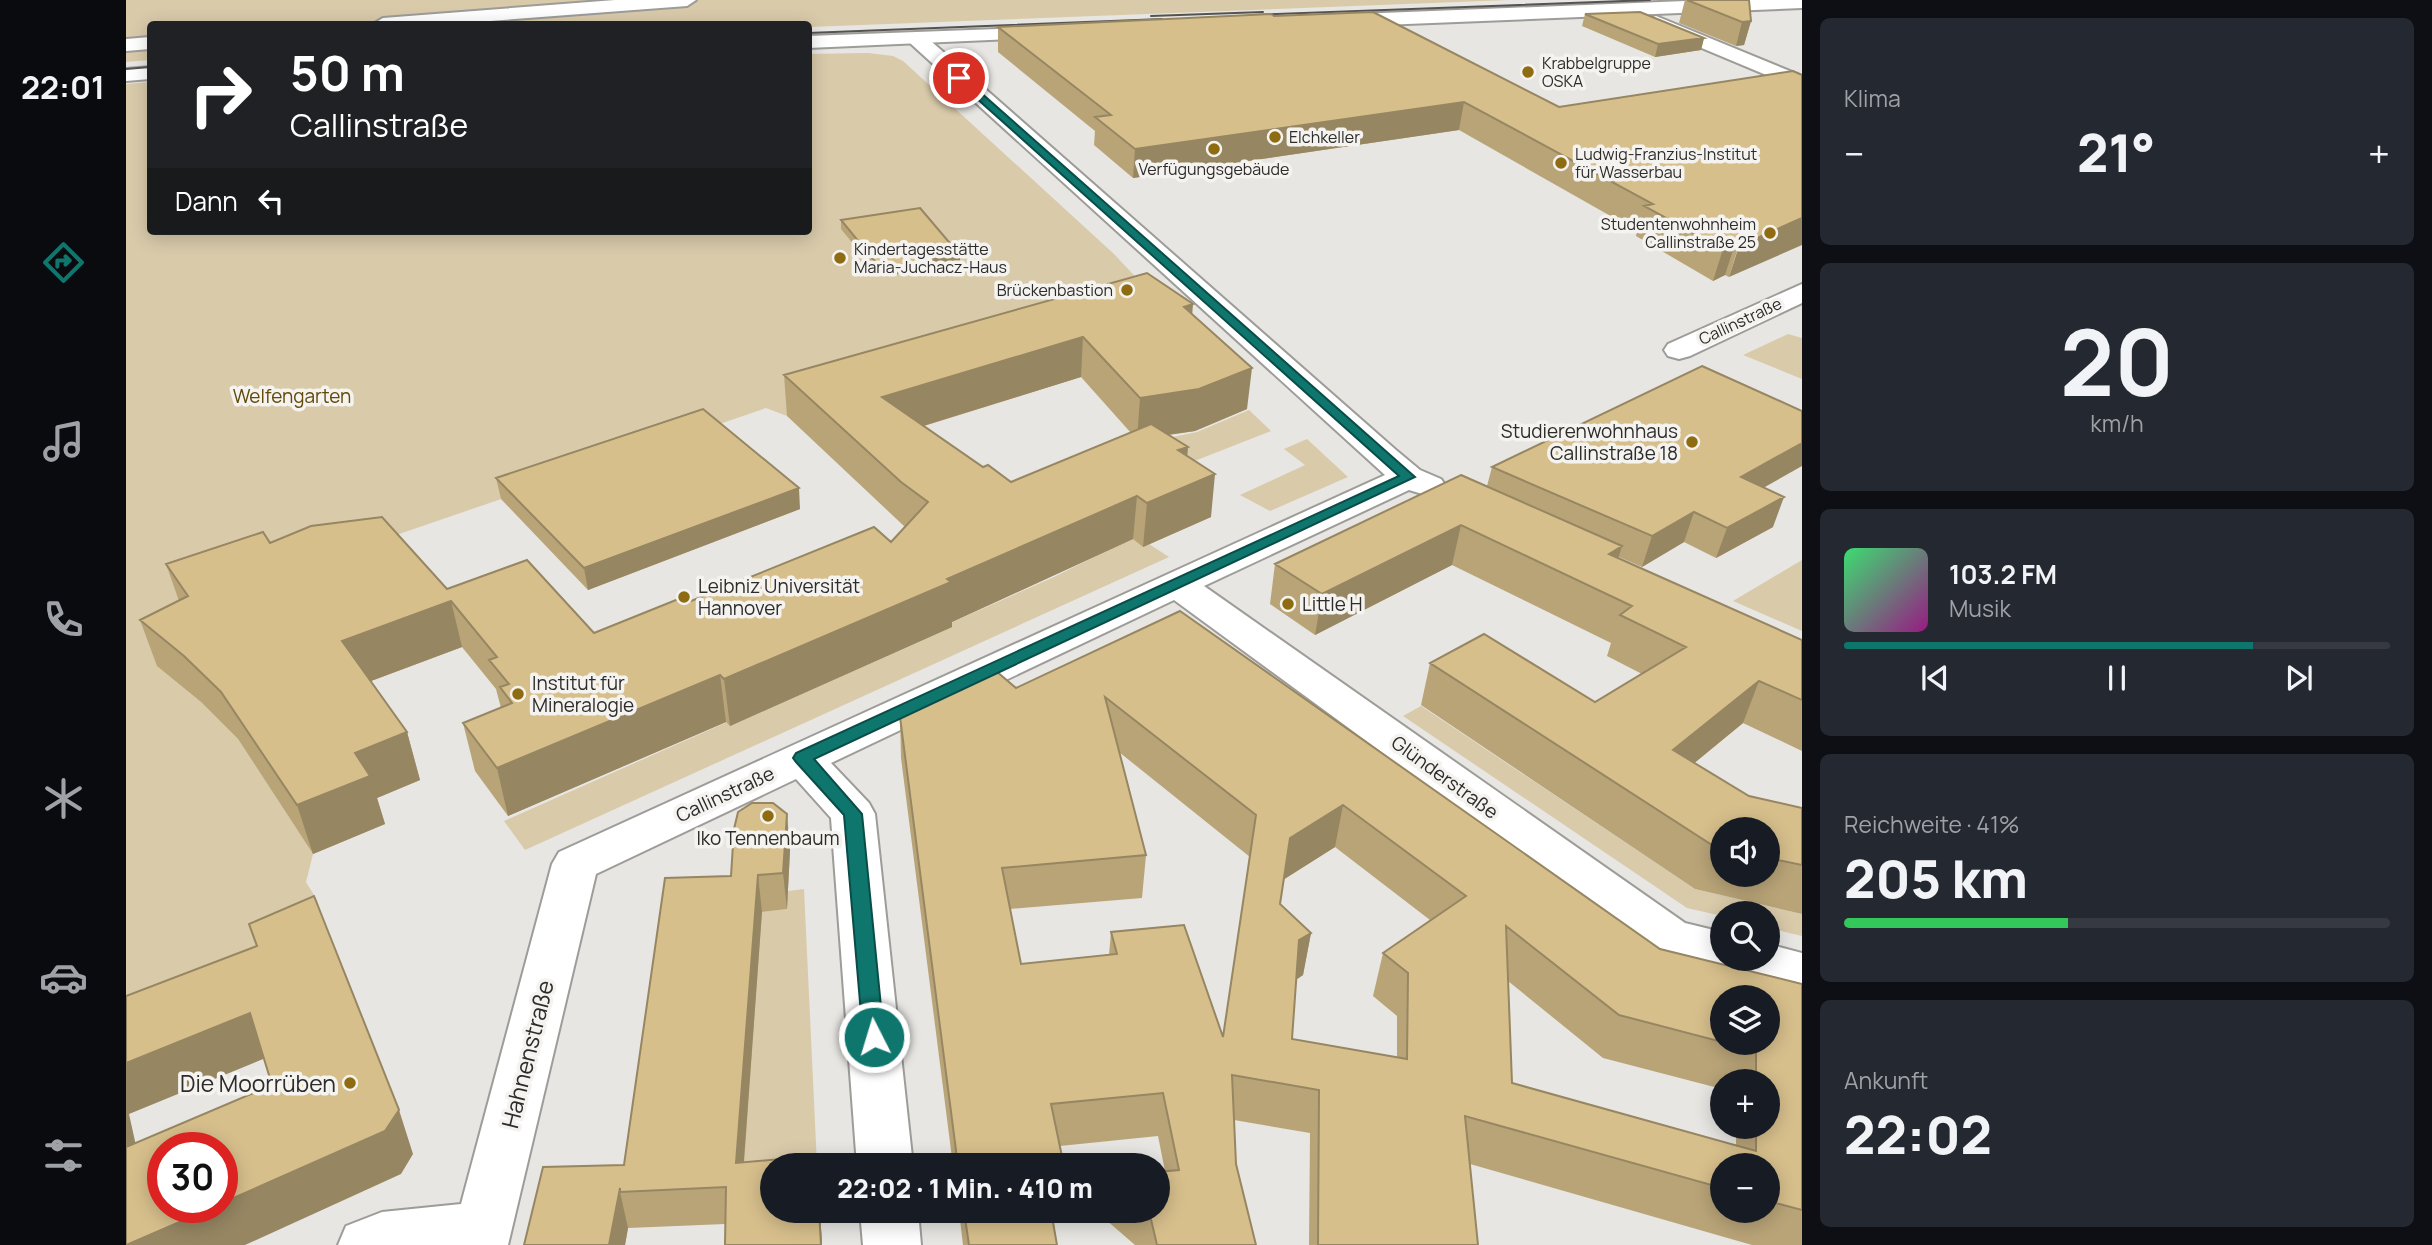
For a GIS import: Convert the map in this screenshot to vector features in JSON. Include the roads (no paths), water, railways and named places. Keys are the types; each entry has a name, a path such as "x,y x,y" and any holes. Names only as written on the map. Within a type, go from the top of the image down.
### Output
{"street":[{"path":"421,21 687,0"},
{"path":"1318,22 1802,2"},
{"path":"1625,9 1802,84"},
{"path":"812,43 1077,32"},
{"path":"917,39 1408,477 1457,498"},
{"path":"126,45 147,43"},
{"path":"126,75 147,74"},
{"name":"Callinstraße","path":"1679,350 1802,292"},
{"name":"Callinstraße","path":"575,864 1408,477"},
{"name":"Glünderstraße","path":"1177,585 1670,938 1710,948"},
{"path":"802,758 853,814 884,1153"},
{"name":"Hahnenstraße","path":"481,1237 575,864"},
{"path":"1780,966 1802,972"},
{"path":"890,1223 892,1245"},
{"path":"367,1245 383,1238 481,1237"}],"tram line":[{"path":"1253,15 1650,0"},
{"path":"1151,16 1263,12"},
{"path":"812,33 1162,19"},
{"path":"126,69 147,67"}],"place":[{"name":"Krabbelgruppe OSKA","path":"1528,72"},
{"name":"Elchkeller","path":"1275,137"},
{"name":"Verfügungsgebäude","path":"1214,149"},
{"name":"Ludwig-Franzius-Institut für Wasserbau","path":"1561,163"},
{"name":"Studentenwohnheim Callinstraße 25","path":"1770,233"},
{"name":"Kindertagesstätte Maria-Juchacz-Haus","path":"840,258"},
{"name":"Brückenbastion","path":"1127,290"},
{"name":"Studierenwohnhaus Callinstraße 18","path":"1692,442"},
{"name":"Leibniz Universität Hannover","path":"684,597"},
{"name":"Little H","path":"1288,604"},
{"name":"Institut für Mineralogie","path":"518,694"},
{"name":"Iko Tennenbaum","path":"768,816"},
{"name":"Die Moorrüben","path":"350,1083"}],"park label":[{"name":"Welfengarten","path":"292,396"}]}
